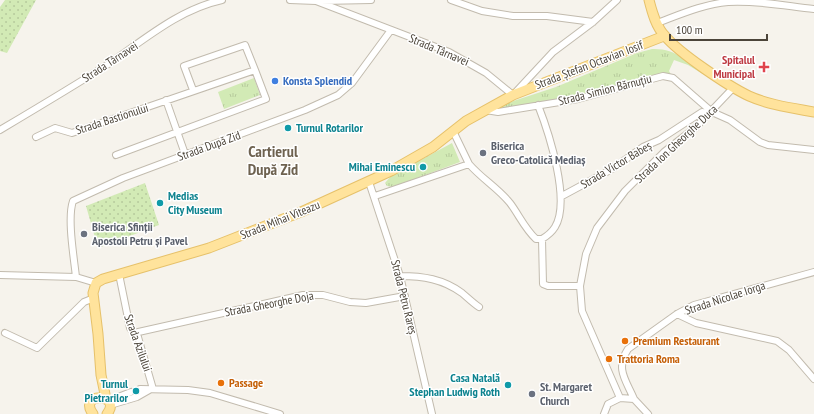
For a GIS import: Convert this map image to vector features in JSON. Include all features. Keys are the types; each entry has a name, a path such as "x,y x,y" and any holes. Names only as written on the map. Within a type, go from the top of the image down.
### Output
{"main road":[{"path":"649,0 657,23 664,36 683,52 734,88 763,101 814,112"},
{"name":"Strada Ștefan Octavian Iosif","path":"513,95 664,36"},
{"name":"Strada Mihai Viteazu","path":"96,283 118,274 238,238 369,182 433,147 453,131 513,95"},
{"path":"96,283 94,287 94,298 101,376 108,405"},
{"path":"91,408 101,376"},
{"path":"91,408 100,397 108,405"}],"street":[{"name":"Strada Târnavei","path":"0,130 108,64 178,17 206,3 222,0"},
{"name":"Strada Târnavei","path":"290,0 316,1 467,60 497,80 513,95"},
{"path":"316,1 371,0"},
{"path":"451,0 490,12 513,16 547,16 593,22"},
{"path":"513,95 553,52 593,22 617,0"},
{"path":"657,23 713,4 727,1 814,9"},
{"name":"Strada După Zid","path":"76,277 71,207 73,201 124,178 305,110 338,95 352,83 391,30"},
{"path":"116,155 266,99 245,45 184,66 193,90"},
{"name":"Strada Bastionului","path":"36,137 55,128 72,133 193,90 255,70"},
{"name":"Strada Simion Bărnuțiu","path":"486,110 498,112 578,99 663,76 673,78 711,113 730,120 760,142 768,145 814,150"},
{"name":"Strada Ion Gheorghe Duca","path":"620,398 582,311 580,286 586,254 597,228 610,210 643,172 711,113 734,88"},
{"path":"166,100 185,154"},
{"path":"453,131 469,164 481,178 498,190 510,204 530,235 536,239 542,239 556,226 560,213 562,196 548,129 538,105"},
{"name":"Strada Victor Babeș","path":"562,196 612,169 643,147 659,140 702,112 711,113"},
{"path":"375,196 469,164"},
{"name":"Strada Petru Rareș","path":"369,182 375,196 400,276 432,414"},
{"path":"542,239 543,284 548,286 580,286"},
{"name":"Strada Nicolae Iorga","path":"634,399 620,366 623,356 628,350 677,314 694,305 814,272"},
{"name":"Strada Azilului","path":"118,274 130,328 138,336 152,389"},
{"path":"0,275 76,277 96,283"},
{"path":"400,276 422,276 435,279 461,293 479,307"},
{"name":"Strada Gheorghe Doja","path":"134,333 303,295 323,294 350,302 366,303 405,296"},
{"path":"5,333 37,348 84,302 94,298"},
{"path":"677,314 696,324 778,341 789,350 813,375"},
{"path":"140,389 210,393 280,414"},
{"path":"108,405 136,397 152,389"},
{"path":"108,405 131,392"},
{"path":"604,414 608,404 620,398 634,399 648,414"}],"green space":[{"path":"5,0 36,0 7,53 0,51 0,7"},
{"path":"652,49 660,49 675,53 706,76 688,65 674,60 669,71 673,78 663,76 578,99 498,112 486,110 556,87 637,53"},
{"path":"254,78 260,95 224,109 218,92"},
{"path":"452,143 460,162 393,187 387,186 385,183 391,176"},
{"path":"145,183 159,225 98,248 86,206"}],"place":[{"name":"Spitalul Municipal","path":"764,67"},
{"name":"Konsta Splendid","path":"275,81"},
{"name":"Turnul Rotarilor","path":"288,128"},
{"name":"Biserica Greco-Catolică Mediaș","path":"483,153"},
{"name":"Mihai Eminescu","path":"423,167"},
{"name":"Medias City Museum","path":"160,203"},
{"name":"Biserica Sfinții Apostoli Petru și Pavel","path":"84,234"},
{"name":"Premium Restaurant","path":"625,341"},
{"name":"Trattoria Roma","path":"609,359"},
{"name":"Passage","path":"221,383"},
{"name":"Casa Natală Stephan Ludwig Roth","path":"508,385"},
{"name":"Turnul Pietrarilor","path":"136,391"},
{"name":"St. Margaret Church","path":"532,394"}],"district":[{"name":"Cartierul După Zid","path":"273,160"}]}
